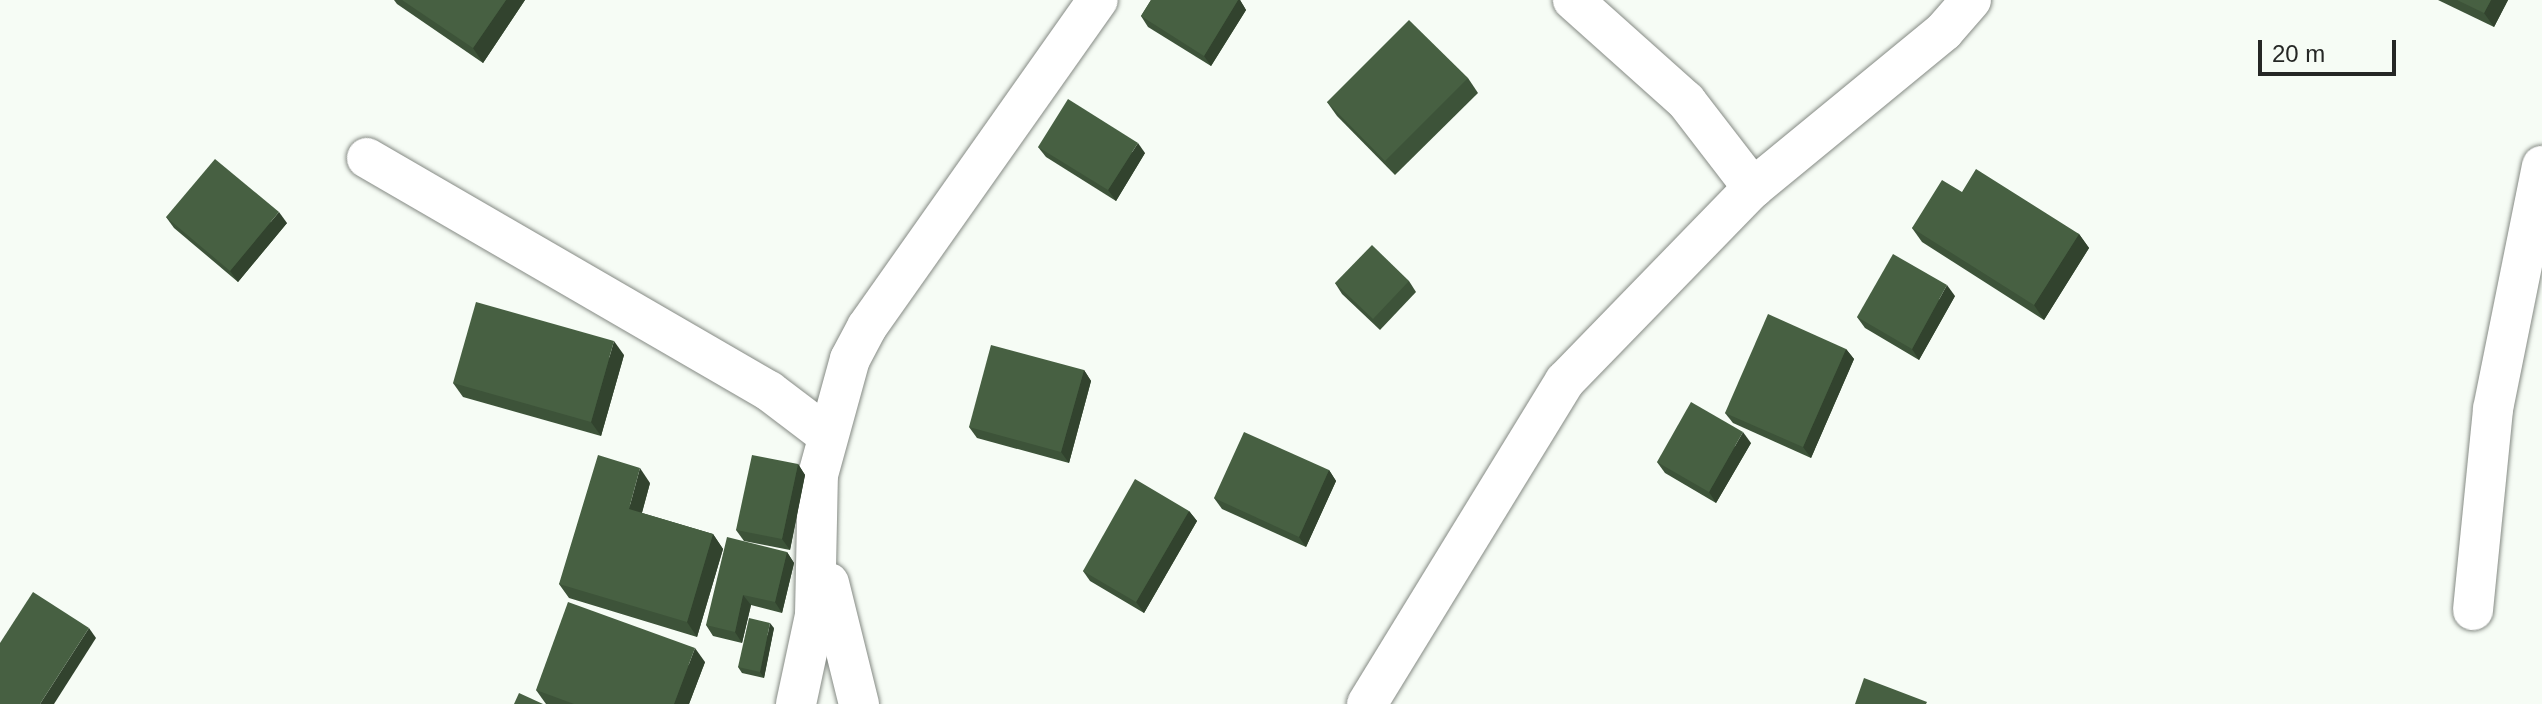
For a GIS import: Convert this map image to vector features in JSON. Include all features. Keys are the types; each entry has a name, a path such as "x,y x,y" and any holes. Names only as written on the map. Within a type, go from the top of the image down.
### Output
{"street":[{"path":"796,704 815,615 820,540 818,475 850,359 867,327 1098,0"},
{"path":"1573,0 1686,101 1753,188"},
{"path":"1367,704 1565,381 1753,188 1944,31 1971,0"},
{"path":"367,158 769,391 827,435"},
{"path":"2473,610 2493,409 2542,166"},
{"path":"820,540 859,704"}],"building":[{"path":"402,0 506,0 473,48"},
{"path":"1151,0 1238,0 1204,56 1141,16"},
{"path":"2457,0 2491,0 2484,13"},
{"path":"1409,20 1468,78 1385,161 1327,102"},
{"path":"1068,99 1138,143 1108,190 1038,147"},
{"path":"215,159 279,212 230,271 166,217"},
{"path":"1976,169 2079,234 2034,305 1912,228 1942,180 1962,192"},
{"path":"1372,245 1409,281 1373,319 1335,283"},
{"path":"1893,254 1947,285 1912,349 1857,317"},
{"path":"476,302 614,341 591,422 453,383"},
{"path":"1768,314 1846,349 1803,447 1725,413"},
{"path":"991,345 1084,370 1061,452 969,427"},
{"path":"1691,402 1743,432 1709,492 1657,462"},
{"path":"1244,432 1329,470 1299,537 1214,498"},
{"path":"598,455 640,468 629,509 713,534 687,622 559,584"},
{"path":"752,455 798,464 782,539 736,530"},
{"path":"1135,479 1189,511 1136,602 1083,571"},
{"path":"727,537 787,552 775,602 743,595 735,632 706,625"},
{"path":"33,592 89,628 40,704 0,704 0,643"},
{"path":"568,602 695,648 674,704 574,704 536,690"},
{"path":"749,618 770,623 760,672 738,667"},
{"path":"1864,678 1927,702 1855,704"},
{"path":"519,693 543,704 514,704"}]}
